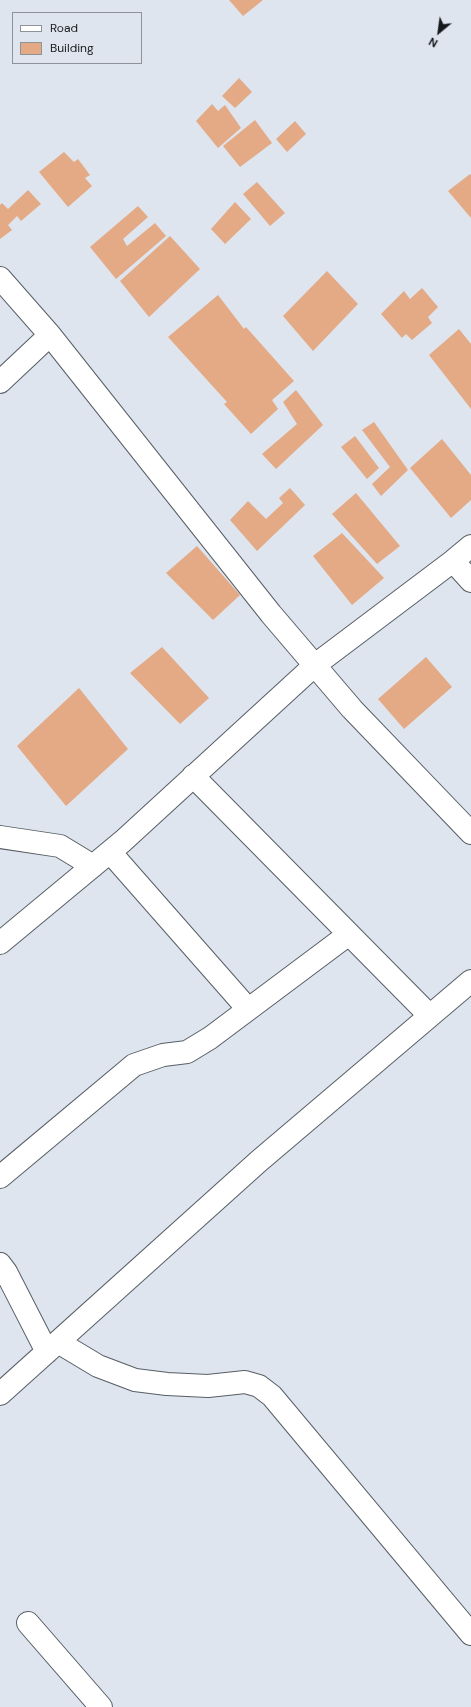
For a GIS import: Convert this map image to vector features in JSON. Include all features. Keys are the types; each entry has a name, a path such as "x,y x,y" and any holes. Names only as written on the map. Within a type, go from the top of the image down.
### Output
{"street":[{"path":"0,278 50,335 271,614 352,709 471,833"},
{"path":"0,382 50,335"},
{"path":"0,943 110,852 315,665 471,546"},
{"path":"453,561 471,581"},
{"path":"193,776 430,1016"},
{"path":"0,837 60,846 93,866"},
{"path":"110,852 248,1009"},
{"path":"0,1177 134,1065 163,1055 187,1052 210,1038 349,934"},
{"path":"0,1394 259,1161 471,981"},
{"path":"0,1264 52,1347 135,1380 167,1384 208,1386 245,1382 259,1386 272,1396 471,1634"},
{"path":"28,1623 101,1707"}],"building":[{"path":"229,0 263,0 243,16"},
{"path":"239,78 252,92 235,108 222,96"},
{"path":"212,104 218,111 225,105 241,128 218,148 196,121"},
{"path":"255,120 272,143 240,167 223,146"},
{"path":"295,121 306,134 287,152 276,139"},
{"path":"64,152 74,162 78,159 90,175 85,178 92,186 68,207 39,172"},
{"path":"470,174 471,175 471,218 448,191"},
{"path":"257,182 285,213 270,226 243,194"},
{"path":"28,190 41,204 21,221 17,216 8,225 12,230 0,239 0,205 2,203 8,209"},
{"path":"235,202 251,219 225,244 211,229"},
{"path":"138,206 148,217 123,239 127,246 155,223 166,236 116,279 90,247"},
{"path":"170,236 200,269 149,317 120,281"},
{"path":"327,271 358,304 313,351 283,316"},
{"path":"422,288 438,307 428,317 432,323 412,340 406,334 402,338 381,314 404,291 410,299"},
{"path":"218,295 244,329 246,327 294,381 272,400 278,409 251,434 224,404 227,402 168,337"},
{"path":"459,329 471,344 471,409 429,355"},
{"path":"296,390 323,425 276,469 262,454 297,424 283,402"},
{"path":"374,422 408,470 381,496 372,484 390,467 362,430"},
{"path":"355,436 379,468 367,479 341,447"},
{"path":"442,439 471,475 471,500 451,518 410,468"},
{"path":"290,488 305,505 257,551 230,520 248,501 266,519 283,503 279,498"},
{"path":"356,493 400,546 377,564 332,514"},
{"path":"342,533 384,578 352,605 313,556"},
{"path":"197,546 240,595 213,620 166,573"},
{"path":"162,647 209,698 180,724 130,673"},
{"path":"426,657 452,687 404,729 378,699"},
{"path":"79,688 128,749 66,806 17,746"}]}
